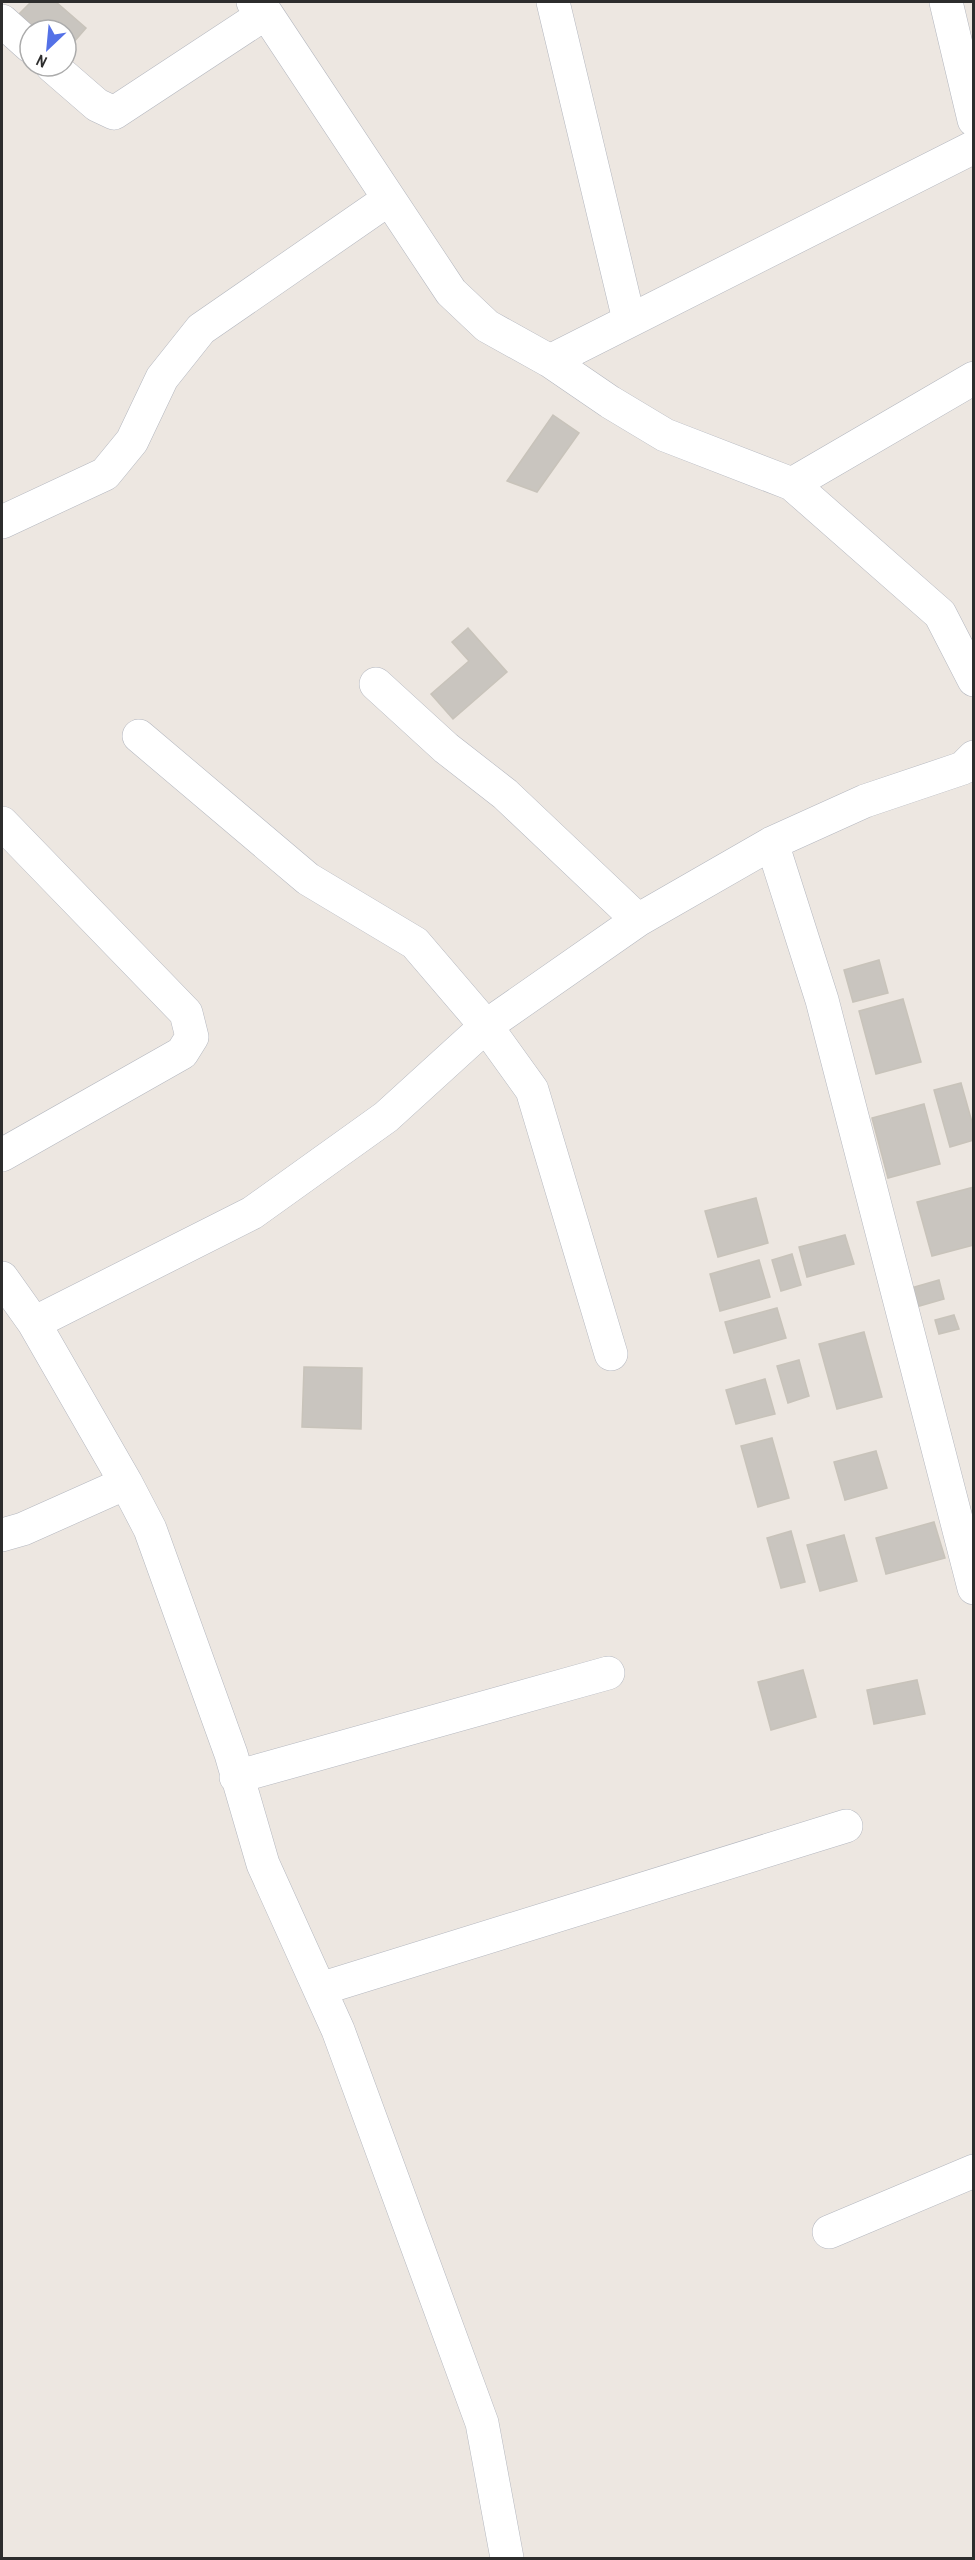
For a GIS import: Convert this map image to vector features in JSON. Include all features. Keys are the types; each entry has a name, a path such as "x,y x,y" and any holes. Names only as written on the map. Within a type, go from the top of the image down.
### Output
{"street":[{"path":"553,2 629,320"},
{"path":"946,2 974,120"},
{"path":"66,78 98,105 114,113 260,7 451,292 487,326 550,361 610,402 665,435 792,484 940,614 974,680"},
{"path":"2,21 18,35"},
{"path":"550,361 974,147"},
{"path":"2,522 105,474 132,441 162,378 201,328 389,199"},
{"path":"792,484 974,378"},
{"path":"376,684 446,748 504,794 638,920"},
{"path":"139,736 309,879 415,943 486,1026 532,1090 611,1354"},
{"path":"34,1323 252,1213 386,1117 486,1026 638,920 772,843 864,801 963,768 974,757"},
{"path":"2,823 186,1013 192,1036 182,1053 2,1155"},
{"path":"772,843 822,1000 974,1588"},
{"path":"2,1278 34,1323 150,1529 231,1754 263,1864 320,1989 482,2423 507,2559"},
{"path":"2,1535 23,1529 126,1483"},
{"path":"236,1777 608,1673"},
{"path":"320,1989 846,1826"},
{"path":"829,2232 974,2171"}],"building":[{"path":"31,2 56,2 74,18 24,18 19,14"},
{"path":"78,21 86,28 78,37"},
{"path":"553,415 579,433 537,492 507,481"},
{"path":"468,628 507,672 453,719 431,694 469,661 452,642"},
{"path":"879,960 888,993 853,1002 844,970"},
{"path":"903,999 921,1062 876,1074 859,1011"},
{"path":"961,1083 974,1129 974,1140 950,1147 934,1090"},
{"path":"924,1104 940,1164 888,1178 872,1118"},
{"path":"974,1187 974,1245 932,1256 917,1202"},
{"path":"756,1198 768,1243 718,1257 705,1211"},
{"path":"845,1235 854,1264 807,1277 799,1247"},
{"path":"792,1254 801,1285 781,1291 772,1260"},
{"path":"759,1260 770,1297 720,1311 710,1274"},
{"path":"939,1280 944,1299 916,1307 911,1288"},
{"path":"777,1308 786,1338 734,1353 725,1322"},
{"path":"954,1315 959,1329 939,1334 935,1320"},
{"path":"864,1332 882,1397 837,1409 819,1344"},
{"path":"799,1360 809,1396 788,1403 777,1366"},
{"path":"304,1367 362,1368 361,1429 302,1427"},
{"path":"765,1379 775,1414 736,1424 726,1390"},
{"path":"772,1438 789,1498 758,1507 741,1446"},
{"path":"876,1451 887,1488 845,1500 834,1462"},
{"path":"934,1522 945,1558 886,1574 876,1538"},
{"path":"791,1531 805,1582 781,1588 767,1538"},
{"path":"844,1535 857,1581 820,1591 807,1545"},
{"path":"803,1670 816,1717 771,1730 758,1682"},
{"path":"917,1680 925,1714 874,1724 867,1690"}]}
